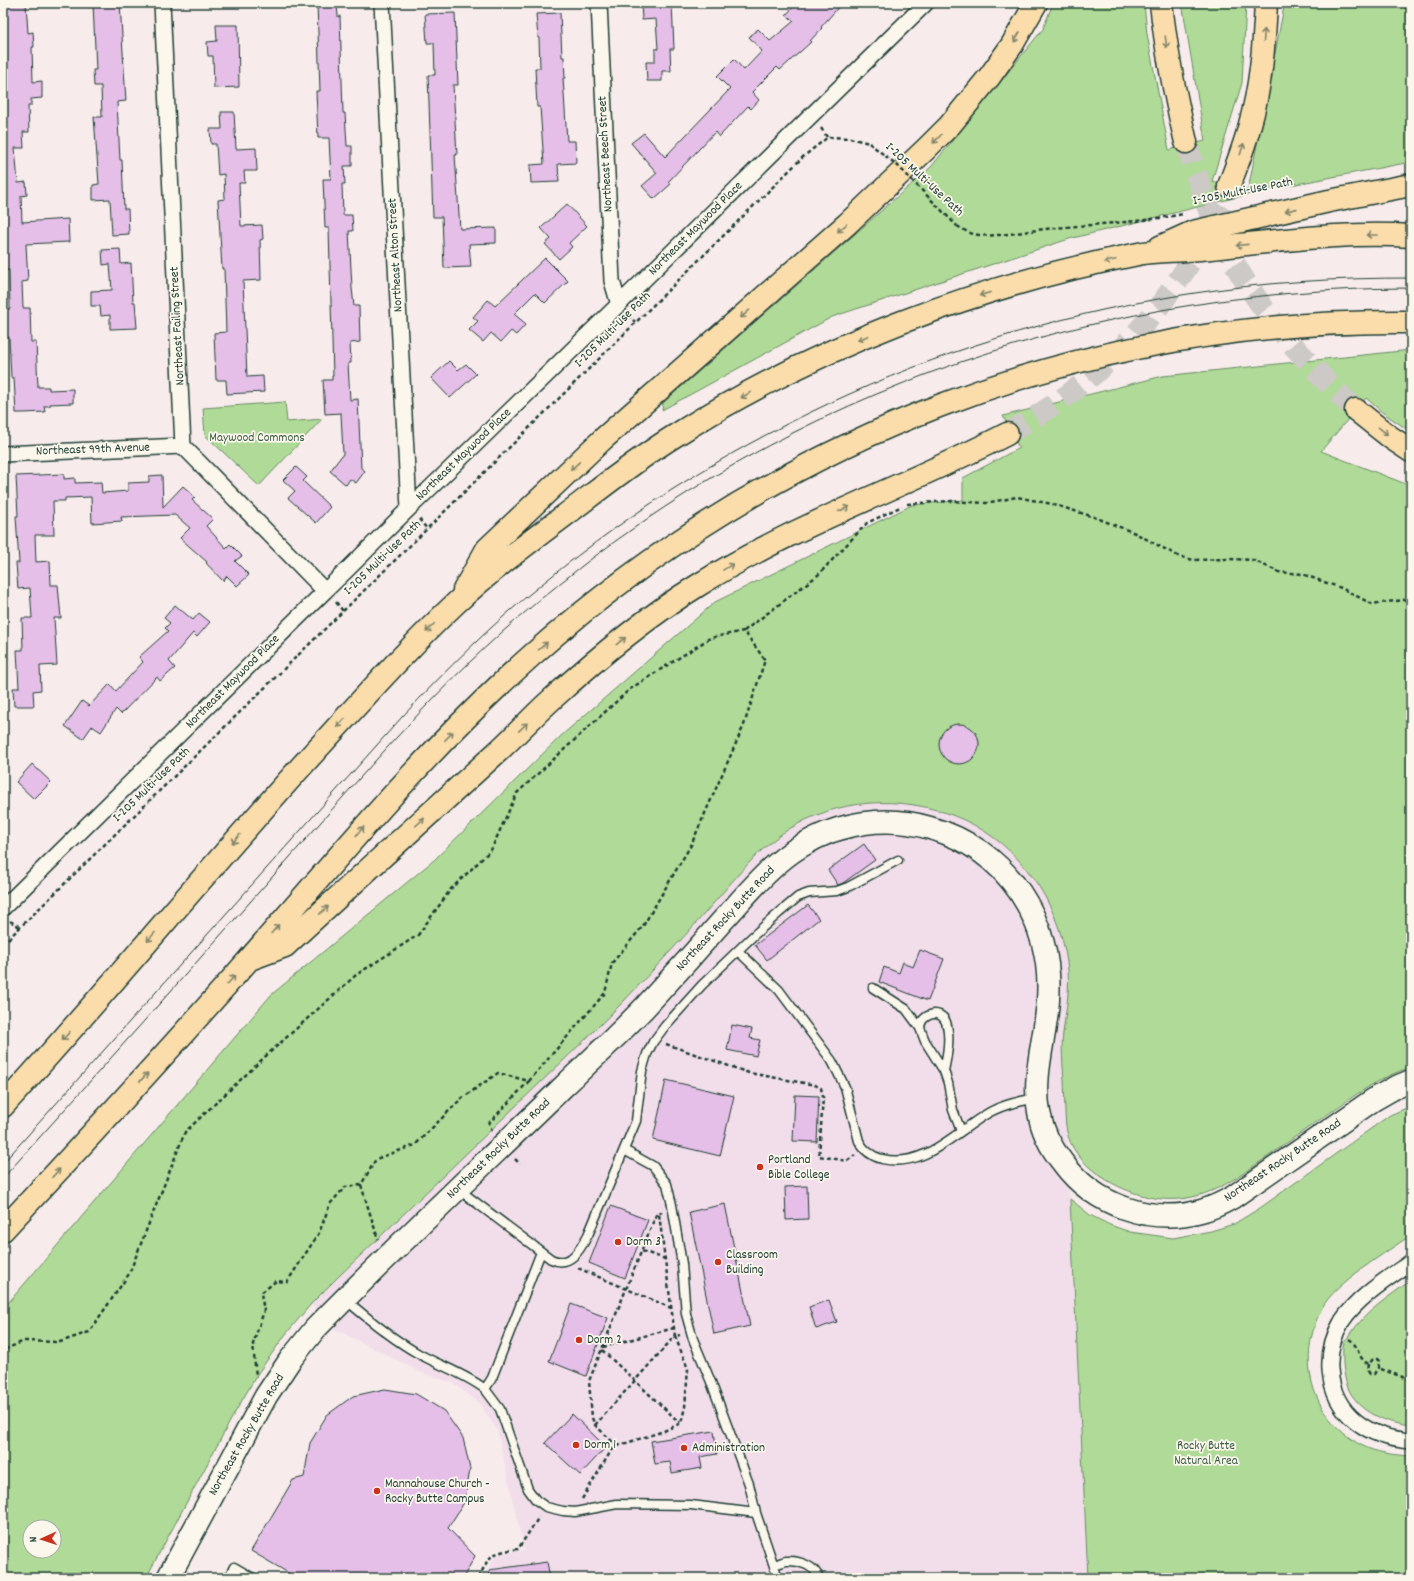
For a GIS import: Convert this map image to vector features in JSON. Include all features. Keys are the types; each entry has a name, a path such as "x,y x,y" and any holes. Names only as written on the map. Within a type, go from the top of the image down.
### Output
{"highway":[{"path":"458,601 486,549 603,439 847,224 928,148 950,125 990,76 1012,45 1036,3"},
{"path":"1161,3 1167,52 1175,97 1186,142"},
{"path":"1229,186 1250,127 1257,97 1262,66 1266,3"},
{"path":"3,1106 50,1055 262,810 375,685 458,601 525,545 634,463 677,434 753,390 802,365 868,336 949,304 1036,279 1148,252 1193,232 1329,201 1411,185"},
{"path":"1148,252 1185,250 1330,236 1411,236"},
{"path":"3,1230 186,1032 321,876 402,786 456,729 528,659 587,609 684,537 729,508 824,455 887,426 932,408 1033,374 1094,357 1160,343 1236,331 1292,325 1411,322"},
{"path":"1356,410 1390,437 1411,451"},
{"path":"250,959 285,946 495,754 551,700 621,641 695,587 770,544 934,470 1007,434"}],"street":[{"name":"Northeast Failing Street","path":"162,3 184,446"},
{"name":"Northeast Alton Street","path":"382,3 409,508"},
{"name":"Northeast Beech Street","path":"599,3 612,281 619,305"},
{"name":"Northeast Maywood Place","path":"3,908 409,508 619,305 926,3"},
{"name":"Northeast 99th Avenue","path":"3,454 184,446"},
{"path":"184,446 325,591"},
{"name":"Northeast Rocky Butte Road","path":"168,1578 266,1396 290,1360 310,1335 344,1299 642,1010 751,889 772,868 796,849 812,840 844,827 878,822 910,823 942,831 958,838 979,851 1001,869 1015,886 1029,907 1039,927 1044,943 1049,977 1049,997 1040,1060 1037,1098 1040,1116 1048,1140 1064,1166 1083,1186 1107,1201 1131,1210 1157,1215 1198,1212 1209,1209 1233,1197 1373,1100 1394,1088 1411,1081"},
{"path":"1411,1262 1375,1289 1348,1313 1335,1335 1329,1363 1332,1386 1336,1397 1351,1417 1372,1432 1390,1438 1411,1441"}],"lane":[{"path":"458,1189 541,1252 556,1261 571,1258 580,1250 588,1236 636,1121 642,1071 647,1054 656,1038 702,985 779,912 798,898 809,892 836,892 898,860"},
{"path":"738,951 779,990 832,1061 845,1087 859,1141 863,1149 878,1158 889,1160 911,1159 930,1153 992,1111 1017,1101 1037,1098"},
{"path":"873,988 906,1009 920,1028 925,1041 944,1072 948,1083 953,1110 961,1131"},
{"path":"920,1028 922,1020 928,1015 936,1014 946,1022 948,1036 944,1072"},
{"path":"624,1150 653,1166 668,1184 682,1264 686,1314 691,1332 749,1484 756,1513 778,1578"},
{"path":"485,1389 492,1378 541,1252"},
{"path":"344,1299 402,1344 430,1360 474,1381 485,1389 500,1409 528,1489 536,1500 546,1507 575,1512 617,1504 691,1505 756,1513"},
{"path":"774,1566 786,1561 797,1562 817,1572 819,1578"},
{"path":"228,1578 234,1567 253,1578"}],"path":[{"name":"I-205 Multi-Use Path","path":"3,944 431,525 804,156 828,137 850,138 869,143 897,165 957,226 967,232 978,235 1145,220 1189,213"},
{"path":"3,1364 6,1349 24,1341 60,1342 89,1332 129,1274 185,1132 268,1054 356,975 418,935 451,889 491,850 516,794 630,689 710,638 744,631 818,575 867,523 908,504 951,501 986,503 1017,497 1052,504 1094,517 1135,533 1178,556 1193,560 1253,560 1278,572 1302,574 1334,586 1372,604 1411,599"},
{"path":"384,1260 361,1185 376,1159 415,1145 461,1099 498,1073 529,1081 605,993 612,963 643,926 691,846 744,725 765,660 744,631"},
{"path":"656,1038 670,1046 749,1073 815,1085 821,1088 824,1097 819,1156 847,1161 863,1149"},
{"path":"266,1396 257,1385 253,1344 264,1311 262,1293 276,1281 288,1282 319,1233 330,1204 345,1187 361,1185"},
{"path":"617,1446 594,1425 589,1382 657,1214 665,1260 675,1336 688,1369 685,1407 681,1423"},
{"path":"642,1251 665,1260"},
{"path":"571,1258 579,1269 671,1308"},
{"path":"602,1349 674,1328"},
{"path":"594,1425 675,1336 691,1332"},
{"path":"1347,1338 1355,1345 1362,1360 1369,1364"},
{"path":"602,1349 681,1423"},
{"path":"1373,1359 1377,1359 1379,1361 1378,1368 1374,1374 1370,1374 1368,1371 1369,1364 1373,1359"},
{"path":"1378,1368 1411,1379"},
{"path":"586,1491 611,1451 617,1446 664,1431 681,1423"},
{"path":"479,1578 485,1564 494,1553 518,1549 546,1507"}],"shaded area":[{"name":"Portland Bible College","path":"870,802 897,802 924,806 950,814 975,825 996,839 1017,858 1044,892 1060,931 1067,962 1069,987 1067,1012 1062,1037 1088,1578 482,1578 496,1554 524,1550 497,1430 479,1403 453,1383 422,1373 333,1328 311,1304 615,1010 679,943 758,852 796,825 820,813"}],"green space":[{"path":"1053,3 1144,3 1147,34 1169,150 1205,141 1182,3 1246,3 1242,83 1212,181 1248,190 1284,7 1283,3 1401,3 1411,14 1411,162 1270,189 1069,239 832,317 662,410 663,403 931,167 1043,29"},
{"path":"1411,350 1411,432 1382,412 1366,398 1321,451 1411,486 1411,1067 1368,1087 1233,1180 1206,1193 1178,1199 1162,1199 1135,1193 1120,1187 1106,1180 1083,1161 1074,1149 1068,1136 1065,1117 1062,1051 1062,1039 1067,1007 1067,962 1062,939 1055,918 1045,897 1019,860 984,831 964,820 944,812 923,807 901,803 858,804 816,815 783,833 758,853 624,1001 311,1304 286,1334 258,1373 233,1416 146,1578 3,1578 3,1309 271,995 434,860 562,735 715,602 912,505 963,500 963,478 1019,448 1003,416 1163,376"},
{"name":"Maywood Commons","path":"285,402 287,422 322,419 259,486 205,435 203,408"},
{"name":"Rocky Butte Natural Area","path":"1411,1106 1411,1235 1362,1268 1338,1288 1329,1298 1322,1308 1314,1327 1310,1347 1309,1366 1319,1403 1330,1419 1344,1433 1361,1445 1373,1450 1411,1456 1411,1578 1088,1578 1070,1199 1090,1215 1110,1225 1130,1232 1173,1238 1211,1231 1234,1224 1260,1208 1390,1115"},
{"path":"1411,1280 1411,1426 1402,1425 1383,1419 1366,1410 1359,1403 1348,1388 1345,1379 1343,1347 1344,1342 1356,1326 1370,1312"}],"building":[{"path":"26,3 28,33 33,32 33,82 42,81 42,98 31,99 31,106 28,106 29,132 23,132 24,148 15,148 18,183 26,182 27,195 21,196 22,222 68,219 69,242 26,244 28,281 22,282 23,308 30,308 31,342 36,342 38,387 49,387 49,390 73,389 73,403 50,404 50,406 44,406 45,412 16,413 14,378 11,378 9,337 4,337 3,309 10,309 9,270 3,270 3,4"},
{"path":"93,3 120,3 126,101 117,102 120,160 122,160 124,209 128,209 129,234 112,235 110,199 93,200 93,185 99,184 94,117 102,117 101,86 94,86 93,70 96,70"},
{"path":"317,3 337,3 338,17 340,16 343,113 345,113 347,146 352,146 352,166 344,166 345,184 342,184 343,215 352,215 353,231 349,231 352,288 354,306 359,306 360,342 350,343 351,363 348,363 350,400 358,399 361,468 365,471 356,483 350,479 346,485 330,471 343,454 341,413 325,414 323,380 332,380 333,376 329,228 325,228 323,179 331,179 329,138 318,138 316,91 320,91"},
{"path":"641,3 672,3 674,49 670,49 671,71 662,71 662,81 647,81 646,62 655,62 655,49 658,49 656,19 642,20"},
{"path":"797,3 842,3 821,27 822,28 810,41 811,42 780,70 777,67 752,92 759,100 751,109 748,106 719,137 715,132 668,182 671,184 654,199 642,186 657,173 631,143 644,133 665,157 730,89 717,76 734,59 744,70 762,51 749,37 758,29 770,41 794,21 786,15"},
{"path":"455,13 458,85 453,85 457,155 455,155 460,229 496,228 496,243 469,244 471,267 444,268 442,217 433,217 428,75 435,75 434,43 427,43 425,14"},
{"path":"560,13 562,57 564,57 565,78 563,78 567,141 575,141 576,163 558,164 559,182 531,183 530,165 544,164 540,107 537,107 535,68 540,68 539,38 536,14"},
{"path":"216,25 238,25 239,87 214,88 213,56 208,56 207,42 217,41"},
{"path":"221,112 234,112 236,149 256,148 257,171 244,171 245,183 239,183 241,226 262,225 263,239 260,240 261,280 243,281 247,377 263,376 264,392 227,394 226,380 216,380 214,333 226,332 224,269 222,269 218,200 225,199 224,174 218,175 216,144 211,144 210,129 222,129"},
{"path":"567,204 587,226 569,243 572,247 559,259 545,244 551,239 541,228"},
{"path":"120,249 121,264 131,263 133,302 135,302 137,328 110,329 110,315 101,316 100,306 91,306 91,291 112,290 110,264 103,265 102,250"},
{"path":"545,258 568,281 545,303 535,293 514,314 526,324 516,335 511,331 501,342 491,333 483,342 469,330 478,321 473,317 488,300 495,306"},
{"path":"449,361 458,370 466,364 476,374 450,398 431,378"},
{"path":"296,467 307,477 303,481 330,507 316,523 288,498 295,491 283,480"},
{"path":"64,474 64,479 75,478 75,483 101,482 102,493 128,491 128,483 149,482 149,476 162,475 163,507 183,486 195,497 192,500 213,519 206,526 226,548 230,544 242,556 235,561 249,575 237,586 227,576 223,581 206,563 207,562 180,538 190,528 175,515 121,517 122,521 92,523 91,497 65,498 65,501 53,501 54,535 35,535 36,562 50,561 51,585 58,585 61,618 54,618 57,665 40,666 41,690 33,691 34,706 14,706 13,688 19,688 17,650 23,650 22,618 32,618 30,588 18,589 16,563 19,563 16,516 18,516 16,476"},
{"path":"175,605 193,620 199,613 210,622 197,637 193,633 169,661 175,668 160,681 157,677 121,714 116,709 101,732 92,726 83,739 65,726 82,701 89,706 110,684 116,691 143,662 139,657 168,631 165,628 170,623 164,618"},
{"path":"959,724 967,726 973,730 977,736 979,744 977,752 973,758 967,762 959,764 951,762 945,758 941,752 939,744 941,736 945,730 951,726"},
{"path":"32,764 51,782 34,799 16,782"},
{"path":"864,844 875,860 838,885 828,870"},
{"path":"808,905 819,919 767,960 755,945"},
{"path":"920,950 944,959 928,1001 879,982 884,967 899,973 903,962 913,967"},
{"path":"732,1025 752,1029 750,1038 760,1040 756,1056 727,1050"},
{"path":"666,1080 734,1096 720,1156 653,1140"},
{"path":"795,1095 819,1096 817,1142 793,1141"},
{"path":"807,1186 808,1219 786,1220 785,1187"},
{"name":"Classroom Building","path":"725,1204 750,1326 714,1334 689,1212"},
{"name":"Dorm 3","path":"611,1206 648,1220 625,1278 589,1263"},
{"path":"829,1300 837,1322 816,1329 809,1307"},
{"name":"Dorm 2","path":"571,1304 608,1318 586,1376 549,1361"},
{"name":"Mannahouse Church - Rocky Butte Campus","path":"385,1389 416,1394 444,1411 463,1438 470,1469 465,1501 448,1528 475,1556 463,1578 297,1578 251,1551 293,1480 304,1477 310,1443 327,1415 353,1396"},
{"name":"Dorm 1","path":"572,1414 606,1447 580,1475 545,1443"},
{"name":"Administration","path":"714,1431 717,1454 700,1457 702,1468 672,1473 670,1462 655,1464 651,1441"},
{"path":"547,1562 550,1578 490,1578 489,1570"}],"tunnel":[{"path":"1186,142 1214,223 1227,250 1242,275 1275,324 1314,368 1356,410"},
{"path":"1007,434 1070,394 1098,371 1153,314 1184,272 1198,250 1229,186"}],"tram line":[{"path":"3,1163 402,717 452,665 487,631 542,584 614,529 689,479 768,434 849,394 933,360 1018,332 1106,309 1222,289 1303,281 1411,278"},
{"path":"3,1178 395,739 484,648 516,620 613,543 715,475 822,419 933,372 1047,335 1165,309 1287,294 1411,288"}],"place":[{"name":"Portland Bible College","path":"760,1167"},
{"name":"Dorm 3","path":"618,1242"},
{"name":"Classroom Building","path":"718,1262"},
{"name":"Dorm 2","path":"579,1340"},
{"name":"Dorm 1","path":"576,1445"},
{"name":"Administration","path":"684,1448"},
{"name":"Mannahouse Church - Rocky Butte Campus","path":"377,1491"}]}
